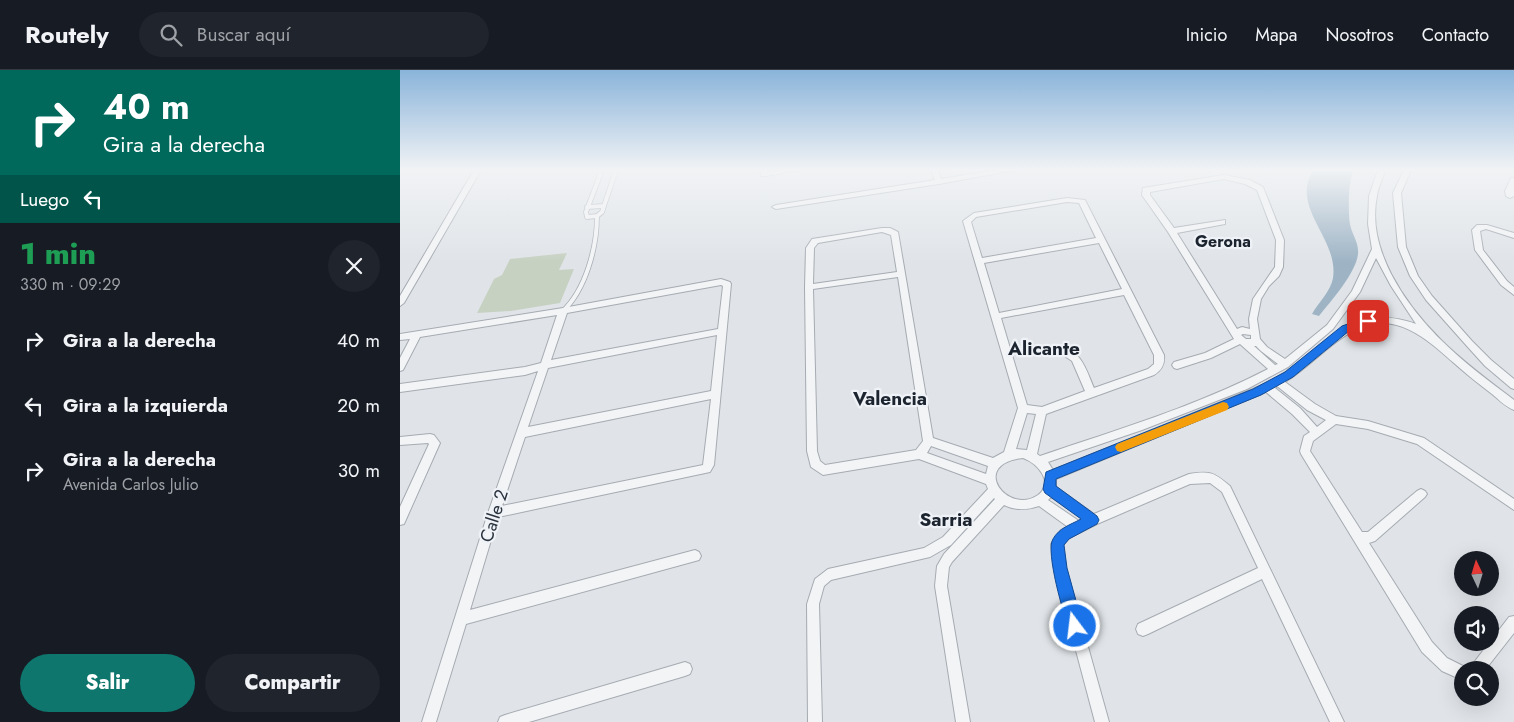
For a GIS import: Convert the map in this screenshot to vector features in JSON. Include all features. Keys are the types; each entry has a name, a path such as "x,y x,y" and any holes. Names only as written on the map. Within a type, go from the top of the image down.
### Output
{"street":[{"path":"400,303 460,200"},
{"path":"776,207 819,200"},
{"path":"1009,454 1023,408 967,221 974,216 1064,200"},
{"path":"1023,408 1042,411 1151,372 1160,363 1159,355 1128,291 1080,200"},
{"path":"1151,200 1172,231 1240,340"},
{"path":"1255,337 1253,319 1257,299 1266,284 1276,274 1280,261 1280,240 1264,200"},
{"path":"1373,200 1372,224 1376,249 1388,276 1421,324 1438,343"},
{"path":"1398,200 1402,246 1414,276 1429,298 1499,373 1514,385"},
{"path":"1172,231 1222,222"},
{"path":"1514,236 1487,227 1480,227 1476,230 1479,250 1504,283 1514,292"},
{"path":"815,722 813,604 819,583 828,574 926,553 946,541 992,485 991,468 1001,457 1009,454 1024,453 1030,455 1041,460 1050,476 1049,489 1040,500 1028,504 1015,504 1002,499 992,485 920,454 823,470 814,464 812,459 808,287 811,244 821,239 888,230 895,234 928,440 920,454"},
{"path":"979,261 1102,240"},
{"path":"1041,460 1207,402 1244,386 1285,364 1330,327 1356,292 1376,249"},
{"path":"808,287 901,274"},
{"path":"400,337 721,282 728,287 709,465 706,469 494,513"},
{"path":"997,316 1128,291"},
{"name":"Calle 2","path":"429,722 494,513 563,310"},
{"path":"1339,315 1358,324"},
{"path":"1050,476 1215,410 1267,387 1289,374 1346,329 1368,321 1388,321 1413,327 1438,343 1514,406"},
{"path":"1275,370 1240,340 1236,334 1239,330 1248,330 1264,348 1285,364"},
{"path":"400,388 525,371 545,365 723,331"},
{"path":"400,367 417,334"},
{"path":"1177,365 1208,356 1240,340"},
{"path":"1066,352 1076,359 1091,393"},
{"path":"1481,379 1499,373"},
{"path":"1277,381 1311,407 1334,420 1368,425 1420,441 1514,505"},
{"path":"1267,387 1296,411 1316,432"},
{"path":"522,432 717,394"},
{"path":"1207,402 1215,410"},
{"path":"1030,455 1042,411"},
{"path":"1334,420 1308,439 1305,451 1427,647 1448,669 1454,671"},
{"path":"400,441 430,438 435,443 400,520"},
{"path":"928,440 994,463"},
{"path":"1102,722 1057,554 1057,544 1065,534 1093,520 1189,479 1202,476 1213,478 1226,489 1338,722"},
{"path":"1049,489 1093,520"},
{"path":"1359,538 1371,537 1421,494"},
{"path":"963,722 941,586 943,566 965,538 1002,499"},
{"path":"1040,500 1079,528"},
{"path":"461,619 695,556"},
{"path":"1143,629 1265,571"},
{"path":"1484,661 1514,622"},
{"path":"505,722 685,669"}],"lane":[{"path":"590,200 586,212 587,217 597,216 602,212 606,200"},
{"path":"588,207 604,206"},
{"path":"563,310 575,298 598,231 597,216"}],"green space":[{"path":"567,253 559,270 574,269 560,303 511,311 477,313 494,279 502,275 510,259"}],"water":[{"path":"1308,200 1349,200 1349,219 1358,250 1353,270 1319,316 1312,314 1332,283 1333,263"}],"slow traffic":[{"path":"1121,447 1223,407"}],"district":[{"name":"Gerona","path":"1223,241"},
{"name":"Alicante","path":"1044,348"},
{"name":"Valencia","path":"890,398"},
{"name":"Sarria","path":"946,519"}],"route":[{"path":"1075,626 1060,568 1057,544 1065,534 1093,520 1049,489 1050,476 1257,392 1289,374 1346,329 1368,321"}]}
